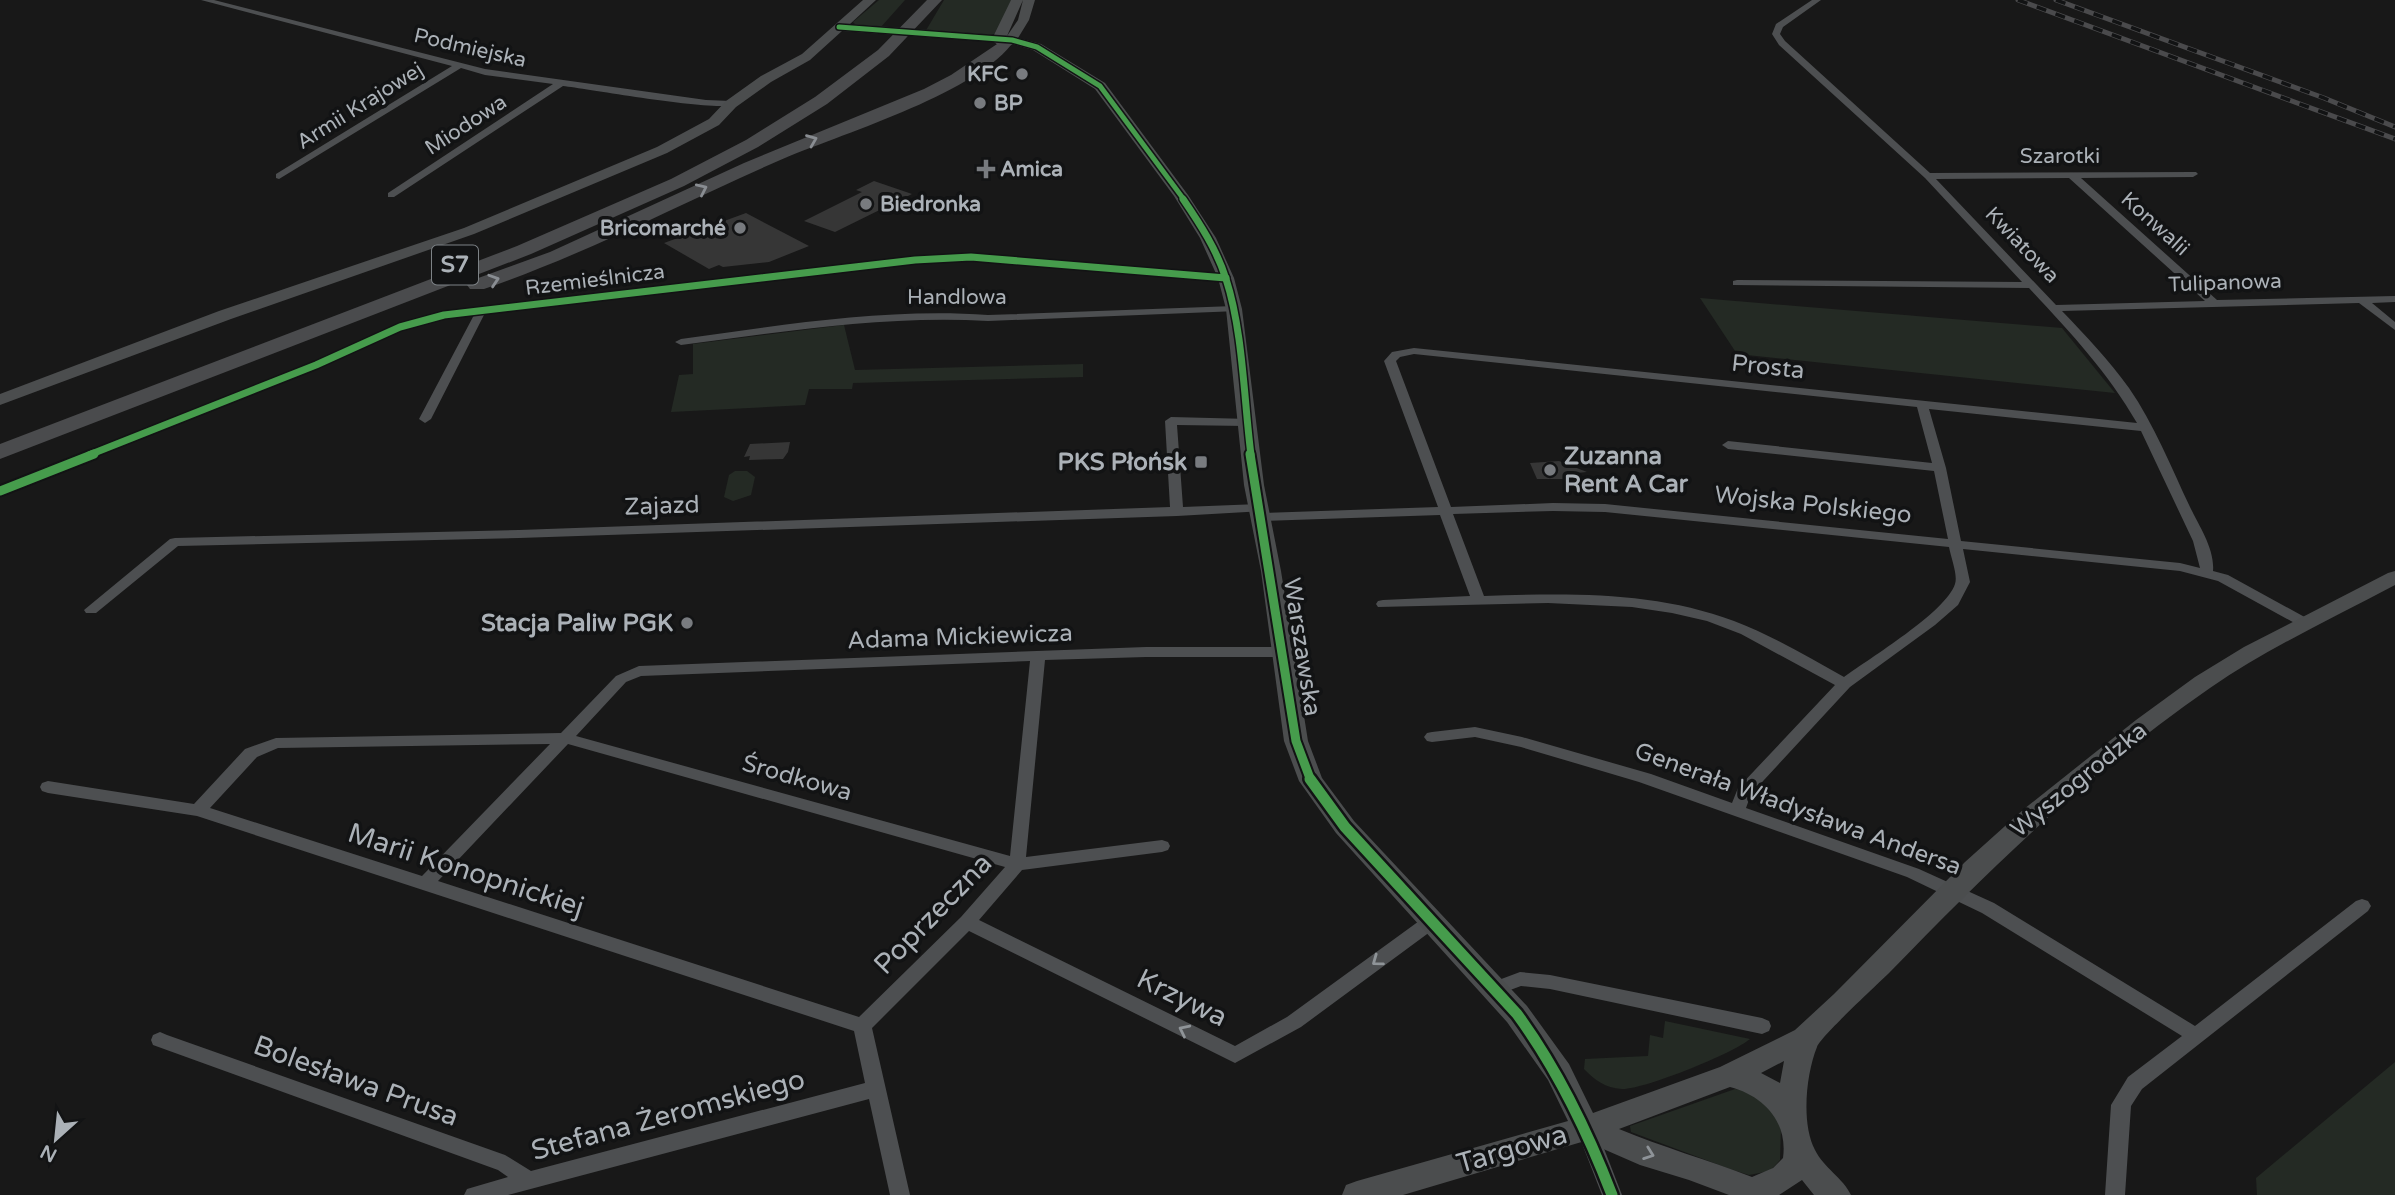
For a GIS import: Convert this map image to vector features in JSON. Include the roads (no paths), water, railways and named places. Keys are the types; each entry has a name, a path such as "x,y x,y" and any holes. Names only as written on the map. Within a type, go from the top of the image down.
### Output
{"highway":[{"name":"S7","path":"0,452 520,251 675,182 752,142 808,108 877,59 917,0"},
{"name":"S7","path":"0,439 442,270 598,206 699,158 792,106 893,33 918,29 935,0"},
{"path":"242,360 552,260 749,167 939,87 979,64 1004,41"}],"street":[{"name":"Podmiejska","path":"205,0 460,65 561,83 731,104"},
{"path":"0,400 225,315 469,230 662,150 714,122 731,104 766,79 807,57 870,0"},
{"path":"1004,41 1017,0"},
{"path":"1004,41 1026,14 1029,0"},
{"name":"Kwiatowa","path":"1817,0 1779,26 1776,34 1782,43 1928,176 2095,352 2124,390 2146,428 2200,541 2207,563 2206,573"},
{"name":"Warszawska","path":"839,27 918,29 1004,41 1063,62 1097,82 1131,125 1208,238 1226,278 1234,309 1246,422 1296,741 1311,781 1345,827 1541,1044 1566,1084 1612,1195"},
{"name":"Armii Krajowej","path":"279,176 460,65"},
{"name":"Miodowa","path":"391,195 561,83"},
{"name":"Szarotki","path":"1928,176 2193,174"},
{"name":"Konwalii","path":"2072,175 2213,302"},
{"name":"Rzemieślnicza","path":"0,491 316,365 400,327 444,315 915,260 971,257 1226,278"},
{"path":"1737,283 2034,285"},
{"path":"2360,299 2395,327"},
{"name":"Tulipanowa","path":"2056,308 2395,299"},
{"name":"Handlowa","path":"681,342 900,316 947,314 988,318 1234,309"},
{"path":"425,419 481,311"},
{"name":"Prosta","path":"1446,511 1390,361 1396,354 1414,351 2146,428"},
{"path":"1737,811 1744,792 1845,684 1953,602 1963,582 1940,468 1922,404"},
{"path":"1177,512 1171,421 1246,422"},
{"path":"1728,445 1940,468"},
{"name":"Wojska Polskiego","path":"1260,512 1446,511 1553,506 1605,508 1957,542 2145,562 2206,573 2242,587 2305,623"},
{"path":"1446,511 1479,601"},
{"name":"Zajazd","path":"91,610 175,542 519,534 1177,512 1260,512"},
{"name":"Wyszogrodzka","path":"1586,1128 1730,1075 1805,1038 2033,815 2144,725 2203,682 2305,623 2395,577"},
{"path":"1383,604 1617,600 1667,607 1713,619 1758,636 1845,684"},
{"name":"Adama Mickiewicza","path":"564,738 621,679 639,671 1038,656 1283,652"},
{"name":"Poprzeczna","path":"862,1026 967,922 1017,864 1030,762 1038,656"},
{"name":"Generała Władysława Andersa","path":"1432,737 1475,732 1522,742 1645,778 1913,873 1988,908 2197,1036"},
{"path":"424,884 564,738"},
{"name":"Środkowa","path":"198,810 251,753 276,743 564,738 1017,864"},
{"name":"Marii Konopnickiej","path":"48,788 198,810 862,1026"},
{"path":"1017,864 1162,846"},
{"path":"2115,1195 2121,1105 2135,1083 2362,906"},
{"name":"Krzywa","path":"967,922 1236,1055 1294,1021 1432,921"},
{"path":"1494,989 1520,979 1550,982 1762,1027"},
{"path":"862,1026 900,1195"},
{"path":"1805,1038 1793,1083 1792,1114 1799,1152 1821,1182 1836,1195"},
{"name":"Bolesława Prusa","path":"160,1040 505,1164 529,1181"},
{"path":"1730,1075 1754,1081 1770,1089 1792,1114"},
{"name":"Stefana Żeromskiego","path":"474,1195 875,1089"},
{"path":"1586,1128 1651,1156 1692,1167 1759,1193 1792,1171 1799,1152"},
{"name":"Targowa","path":"1357,1195 1586,1128"}],"railway":[{"path":"2018,0 2395,139"},
{"path":"2056,0 2324,98 2395,127"}],"place":[{"name":"KFC","path":"1022,74"},
{"name":"BP","path":"980,103"},
{"name":"Amica","path":"986,169"},
{"name":"Biedronka","path":"866,204"},
{"name":"Bricomarché","path":"740,228"},
{"name":"PKS Płońsk","path":"1201,462"},
{"name":"Zuzanna Rent A Car","path":"1550,470"},
{"name":"Stacja Paliw PGK","path":"687,623"}]}
